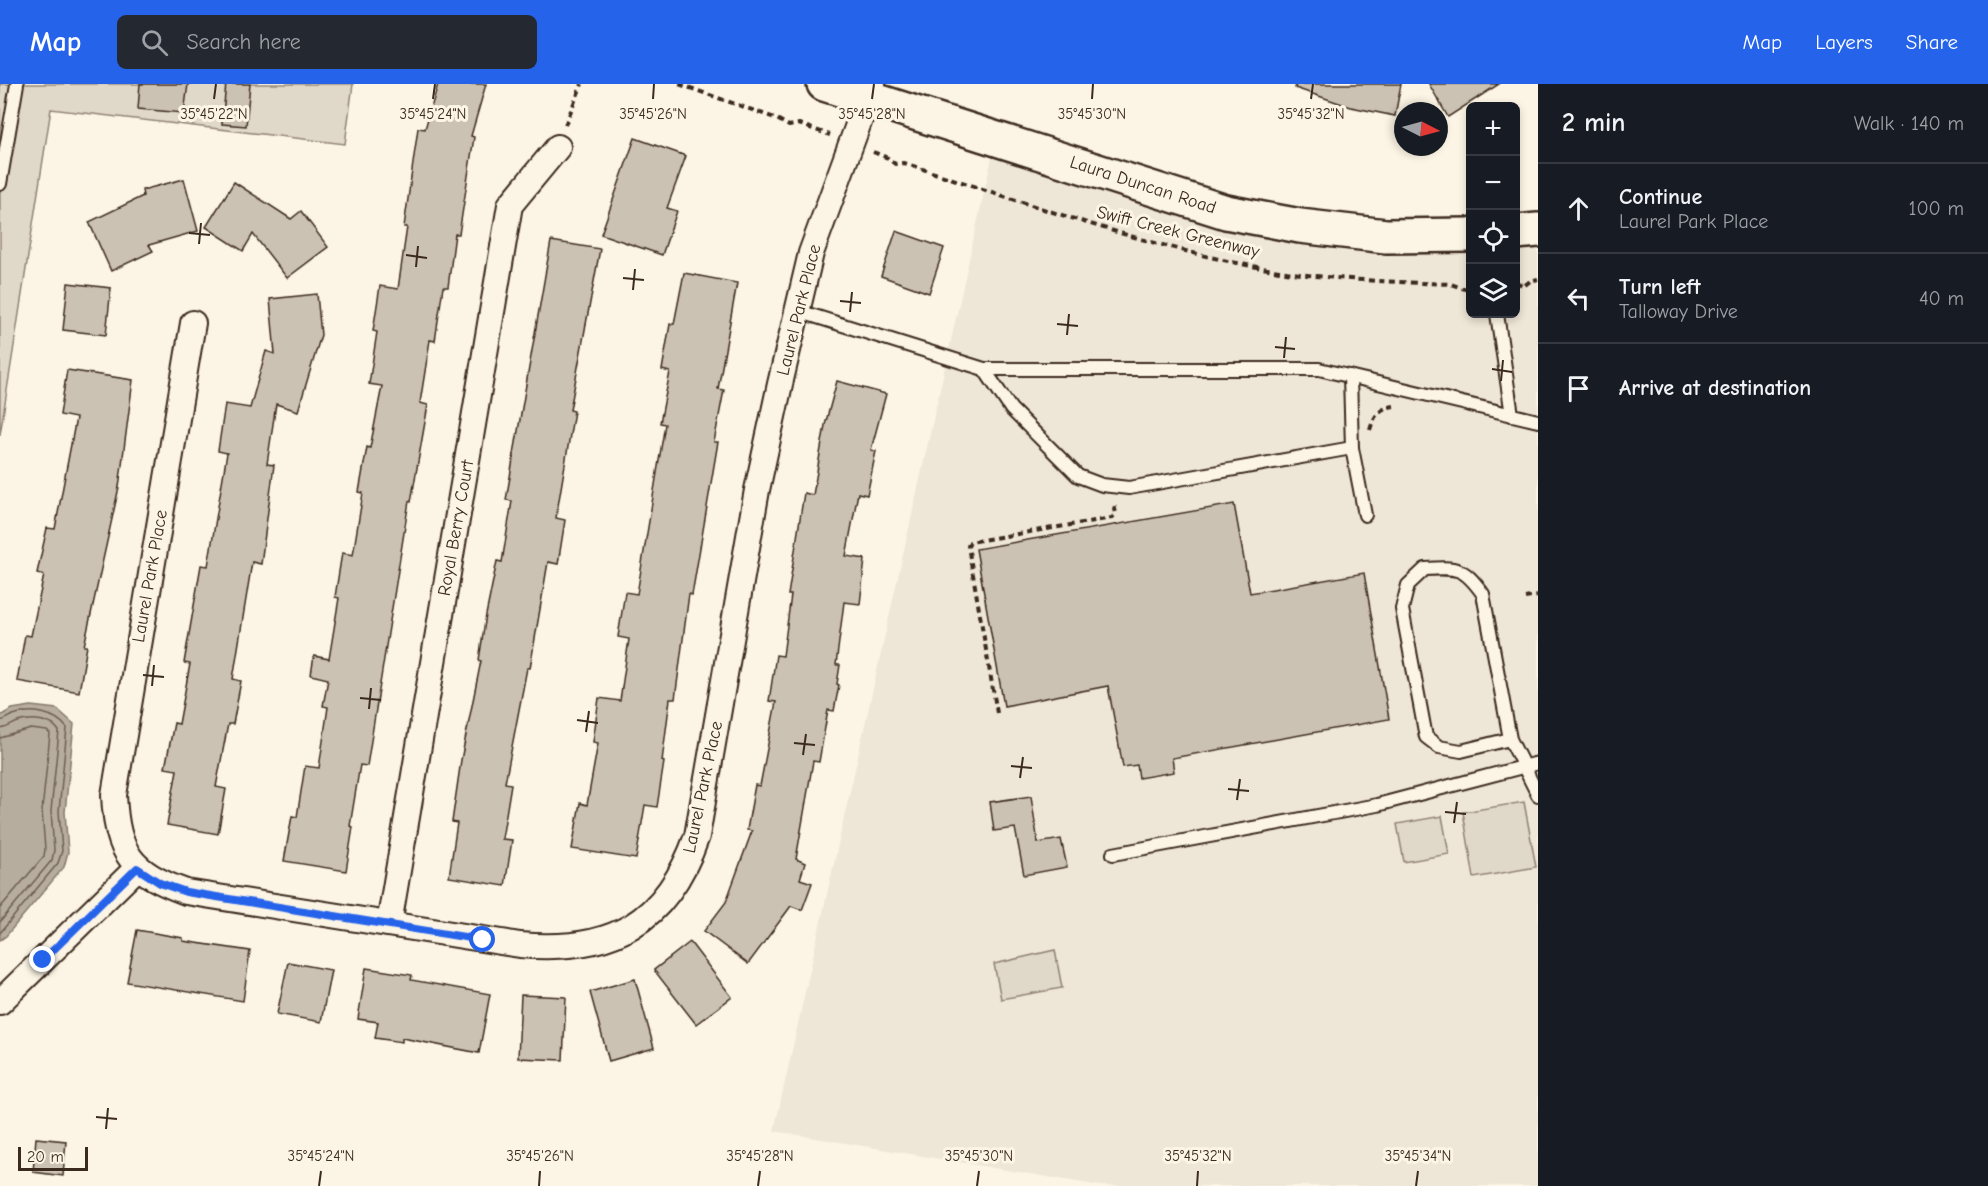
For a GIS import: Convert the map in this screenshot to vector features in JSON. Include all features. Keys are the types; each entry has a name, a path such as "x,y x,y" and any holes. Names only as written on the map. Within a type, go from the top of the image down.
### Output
{"street":[{"name":"Laura Duncan Road","path":"824,84 870,91 1226,212 1300,226 1386,236 1466,235"},
{"name":"Laurel Park Place","path":"193,323 114,795 115,823 122,843 137,868 160,883 186,892 520,945 562,948 587,945 609,938 641,920 659,904 687,863 697,836 757,490 811,253 870,91"},
{"name":"Royal Berry Court","path":"389,924 510,205 558,147"},
{"path":"1520,232 1538,230"},
{"path":"0,1002 137,868"}],"lane":[{"path":"0,184 17,84"},
{"path":"798,311 984,369 1319,369 1538,421"},
{"path":"1498,318 1512,415"},
{"path":"984,369 1011,409 1078,476 1101,485 1129,488 1352,448"},
{"path":"1350,376 1352,448 1365,515"},
{"path":"1510,739 1461,751 1439,747 1426,738 1402,609 1408,585 1425,569 1449,567 1470,575 1483,594 1510,739 1538,795"},
{"path":"1113,854 1377,805 1538,762"}],"path":[{"path":"558,147 582,84"},
{"path":"679,84 775,118 789,126 799,124"},
{"name":"Swift Creek Greenway","path":"888,158 895,164 904,163 1142,240 1226,260 1278,271 1338,279 1450,284 1466,289"},
{"path":"1520,284 1524,286 1538,279"},
{"path":"1370,432 1373,418 1384,408 1396,406"},
{"path":"997,713 968,546 970,542 1112,518 1116,513 1114,505 1126,503"},
{"path":"1525,598 1538,596"}],"shaded area":[{"path":"0,84 353,84 345,144 51,109 0,435"},
{"path":"996,139 1226,212 1466,235 1466,318 1520,318 1520,232 1538,230 1538,1186 1101,1186 774,1131"},
{"path":"1524,802 1536,867 1474,878 1463,812"},
{"path":"1442,816 1449,854 1404,862 1397,824"},
{"path":"1055,950 1062,988 1001,999 994,964"}],"water":[{"path":"31,706 57,709 74,724 65,812 68,852 64,867 6,936 0,940 0,716 12,709"}],"building":[{"path":"140,84 188,84 184,113 138,109"},
{"path":"226,84 250,84 246,126 222,124"},
{"path":"438,84 486,84 471,136 474,137 459,234 455,234 448,287 443,287 435,341 430,340 420,403 428,405 411,502 409,501 367,766 360,765 350,826 353,827 346,871 284,861 292,816 297,817 305,766 319,768 328,707 323,706 328,679 311,675 314,656 329,659 339,598 335,597 342,553 353,555 363,493 359,492 382,386 369,384 377,332 373,331 380,286 398,289 418,128 425,129"},
{"path":"1296,84 1401,84 1398,102 1394,102 1394,116 1351,107 1295,88"},
{"path":"1429,84 1499,84 1471,102 1466,102 1466,105 1448,117 1448,102 1439,102"},
{"path":"635,138 686,156 667,208 677,211 662,255 601,234"},
{"path":"184,179 198,231 149,245 153,251 111,271 89,222 143,196 142,190"},
{"path":"234,182 291,219 301,211 328,247 287,278 253,234 243,251 206,227"},
{"path":"896,231 944,248 929,293 881,276"},
{"path":"551,241 600,249 570,410 574,411 556,518 565,520 558,564 548,562 530,668 527,668 505,783 511,784 502,839 512,840 505,886 449,877 457,823 452,822 461,760 481,661 479,660 486,615 497,561 502,562 512,501 506,500"},
{"path":"684,273 737,283 718,389 724,390 714,442 718,442 692,595 689,594 675,699 670,699 657,807 645,805 636,859 572,849 580,803 587,805 598,743 593,742 599,698 620,701 629,639 618,637 625,592 637,594 665,424 660,423 670,372 662,370 670,324 674,324"},
{"path":"68,283 111,288 106,335 63,330"},
{"path":"317,294 321,335 298,411 276,404 267,464 274,465 261,564 252,562 233,679 241,681 233,724 228,724 216,787 226,789 218,834 167,825 177,770 165,768 174,723 179,724 190,664 184,663 201,565 208,566 227,453 218,451 225,404 250,408 266,351 275,354 270,299"},
{"path":"67,370 133,380 119,487 84,646 87,646 79,692 17,681 25,635 31,636 44,575 37,573 47,528 55,529 76,418 60,415"},
{"path":"837,381 886,394 871,450 876,451 867,495 858,493 846,556 865,559 860,604 844,602 836,665 840,665 837,684 839,685 834,711 828,710 819,762 813,761 796,859 805,863 800,879 812,883 802,910 791,906 748,964 704,931 726,902 752,831 747,830 755,785 760,786 776,702 769,701 776,655 783,656 791,595 788,595 804,493 813,495 825,425"},
{"path":"1234,504 1250,593 1364,573 1389,719 1172,758 1174,772 1139,778 1137,765 1123,767 1108,686 1004,706 976,549"},
{"path":"1031,796 1038,843 1061,839 1067,867 1024,875 1015,828 994,831 990,802"},
{"path":"137,930 183,938 183,941 250,951 243,1001 127,982"},
{"path":"690,942 732,997 696,1024 654,970"},
{"path":"288,962 331,970 321,1022 277,1014"},
{"path":"366,968 412,975 411,980 490,994 479,1053 402,1038 402,1042 375,1038 378,1022 358,1019"},
{"path":"635,979 654,1048 609,1061 590,992"},
{"path":"521,995 566,997 563,1060 518,1058"},
{"path":"36,1138 66,1141 63,1176 33,1172"}],"route":[{"path":"43,960 137,868 160,883 186,892 483,940"}]}
